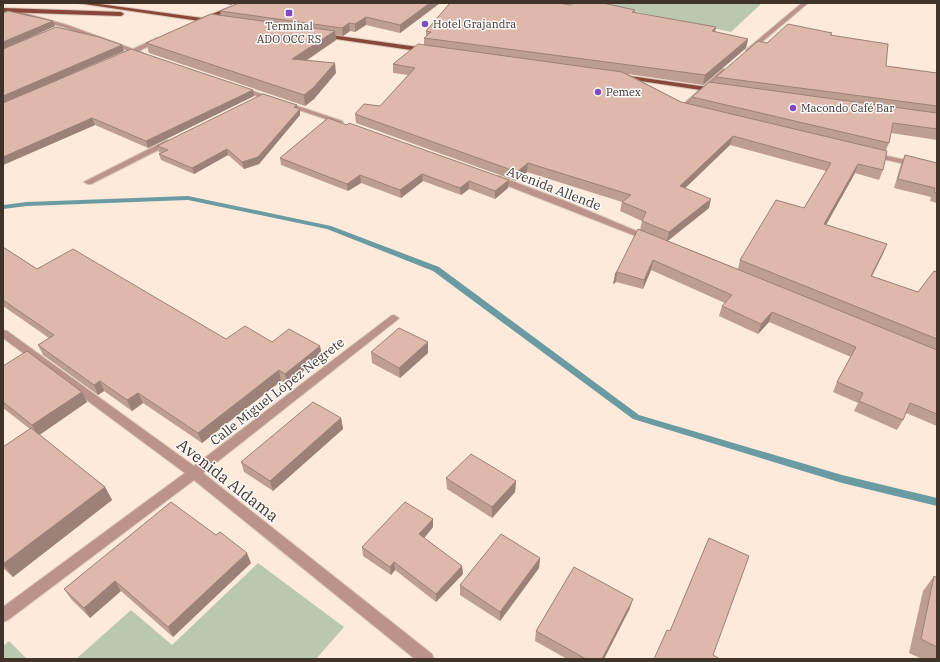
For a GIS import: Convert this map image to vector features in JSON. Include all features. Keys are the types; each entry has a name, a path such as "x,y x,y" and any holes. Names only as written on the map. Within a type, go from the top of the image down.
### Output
{"main road":[{"path":"80,3 218,22"},
{"path":"202,20 245,3"},
{"path":"3,10 14,12 163,15"},
{"path":"320,36 430,51"},
{"path":"620,76 718,91"}],"street":[{"path":"745,54 805,3"},
{"path":"14,12 65,26 130,53 148,56"},
{"path":"188,26 202,20"},
{"path":"52,32 65,26"},
{"path":"130,53 168,35"},
{"path":"682,108 733,64"},
{"path":"620,76 638,87"},
{"path":"234,86 346,125"},
{"path":"249,103 263,96"},
{"path":"88,182 179,137"},
{"path":"867,152 937,169"},
{"name":"Avenida Allende","path":"488,175 658,242"},
{"name":"Calle Miguel López Negrete","path":"3,615 194,473 394,318"},
{"name":"Avenida Aldama","path":"3,333 194,473 427,659"}],"green space":[{"path":"595,3 762,3 731,32"},
{"path":"258,563 344,627 316,659 76,659 131,610 172,645"},
{"path":"9,641 27,659 3,659 3,646"}],"building":[{"path":"239,3 430,3 400,25 366,17 355,24 349,23 342,28 220,11"},
{"path":"450,3 559,3 570,5 574,3 603,3 635,10 632,12 716,27 712,31 748,39 705,75 424,38 431,32 426,31"},
{"path":"8,11 53,21 3,42 3,13"},
{"path":"211,14 335,31 292,59 335,63 313,88 304,95 146,43"},
{"path":"788,24 832,33 830,35 888,44 886,66 937,73 937,106 716,77 758,41 767,43"},
{"path":"56,27 99,37 122,45 3,96 3,49"},
{"path":"418,44 622,72 681,102 887,151 883,170 858,164 824,224 887,244 871,276 918,292 934,271 937,272 937,339 740,260 776,200 804,208 831,163 733,136 680,186 711,199 669,232 642,221 646,212 622,202 631,195 528,163 517,172 355,114 364,104 380,106 415,68 393,64"},
{"path":"131,49 253,90 146,141 92,118 3,157 3,103"},
{"path":"709,82 937,113 937,129 893,123 889,143 692,97"},
{"path":"263,94 297,105 294,107 300,109 258,157 242,162 227,149 192,168 159,154 168,150 157,146"},
{"path":"328,118 347,125 349,123 509,180 495,191 469,181 460,188 422,174 400,190 360,175 347,184 280,158"},
{"path":"905,155 937,163 937,193 934,192 935,188 898,179"},
{"path":"638,229 937,350 937,414 910,403 903,420 859,401 863,393 837,382 856,347 772,312 761,324 722,306 732,295 653,260 644,280 617,272 615,275"},
{"path":"3,247 37,269 73,249 226,339 245,326 272,342 289,329 320,346 285,374 279,370 198,433 138,393 127,400 100,381 94,385 38,345 54,335 3,300"},
{"path":"399,328 428,342 399,368 371,352"},
{"path":"27,351 82,392 32,425 3,402 3,366"},
{"path":"313,402 341,418 270,481 241,462"},
{"path":"31,428 105,487 3,564 3,447"},
{"path":"471,454 516,481 492,507 446,478"},
{"path":"171,502 216,535 220,532 247,553 168,627 115,581 84,608 64,589"},
{"path":"405,502 433,519 419,534 462,566 436,594 394,562 390,567 362,547"},
{"path":"501,534 540,558 500,612 460,585"},
{"path":"709,538 749,556 713,655 720,659 654,659 667,630 670,631"},
{"path":"574,567 633,599 602,659 586,659 536,631"},
{"path":"934,576 937,578 937,647 921,639"}],"waterway":[{"path":"3,207 27,204 188,198 329,227 436,269 636,417 842,479 937,502"}],"place":[{"name":"Terminal ADO OCC RS","path":"289,13"},
{"name":"Hotel Grajandra","path":"425,24"},
{"name":"Pemex","path":"598,92"},
{"name":"Macondo Café Bar","path":"793,108"}]}
